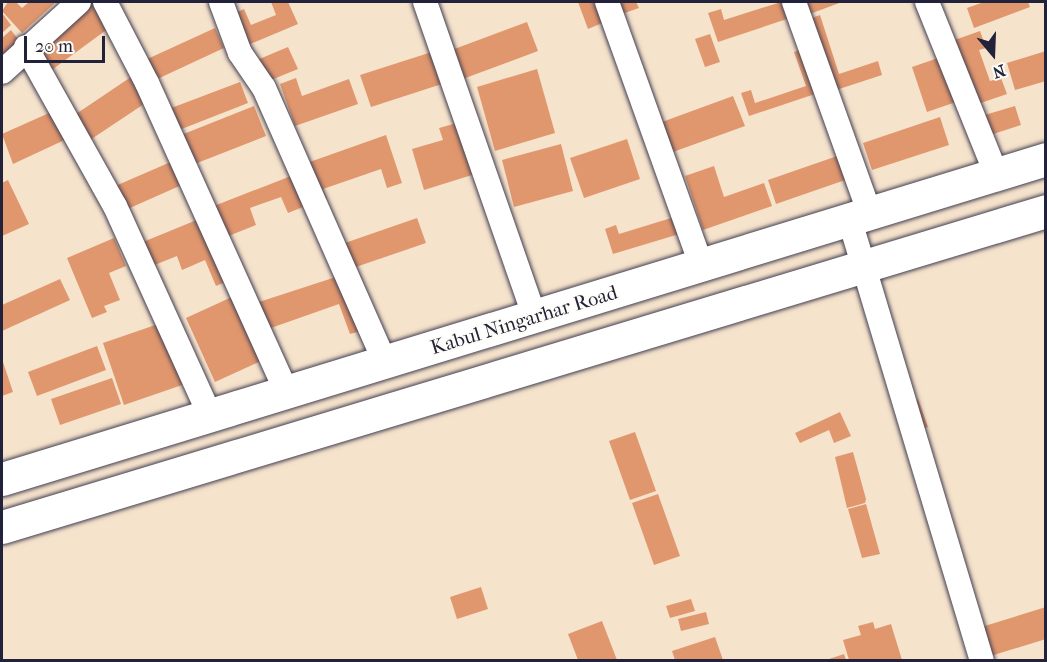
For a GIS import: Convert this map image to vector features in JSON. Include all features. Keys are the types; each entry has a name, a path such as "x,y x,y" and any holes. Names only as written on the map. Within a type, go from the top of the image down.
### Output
{"highway":[{"name":"Kabul Ningarhar Road","path":"2,479 209,413 702,267 1046,159"},
{"path":"2,527 1046,211"}],"street":[{"path":"2,72 26,47 79,2"},
{"path":"105,2 152,94 285,391"},
{"path":"221,2 240,53 264,88 385,362"},
{"path":"425,2 535,317"},
{"path":"608,2 702,267"},
{"path":"794,2 860,218 863,266 982,660"},
{"path":"927,2 996,174"},
{"path":"26,47 115,206 209,413"}],"building":[{"path":"8,2 16,2 22,8 29,2 56,2 22,33 2,11"},
{"path":"271,2 288,2 298,24 243,47 230,15 244,9 251,25 276,15"},
{"path":"578,2 599,2 607,21 588,29"},
{"path":"611,2 636,2 639,8 616,16"},
{"path":"787,2 793,17 718,42 708,13 721,9 724,20"},
{"path":"802,2 842,2 807,15"},
{"path":"984,2 1028,2 1030,7 974,28 967,8"},
{"path":"92,5 109,28 49,72 32,49"},
{"path":"2,13 11,25 2,33"},
{"path":"820,15 839,74 878,61 882,75 833,91 809,19"},
{"path":"527,22 538,51 460,80 449,51"},
{"path":"215,28 224,48 153,81 143,61"},
{"path":"11,30 24,47 2,65 2,38"},
{"path":"980,31 986,48 979,50 990,81 1001,78 1007,94 972,106 949,42"},
{"path":"710,34 720,62 705,67 695,39"},
{"path":"288,47 298,69 266,82 257,60"},
{"path":"807,48 821,92 749,116 741,93 751,90 755,103 806,86 794,52"},
{"path":"438,50 448,82 371,107 360,75"},
{"path":"1046,51 1046,81 1015,90 1007,63"},
{"path":"941,57 956,102 927,112 912,67"},
{"path":"537,69 555,133 495,151 477,87"},
{"path":"131,77 147,102 90,140 73,116"},
{"path":"296,78 302,96 349,79 358,104 295,126 280,84"},
{"path":"240,82 248,103 174,132 166,110"},
{"path":"733,96 745,126 673,152 662,122"},
{"path":"254,106 266,136 187,167 176,137"},
{"path":"1015,106 1021,125 984,137 978,117"},
{"path":"58,109 71,137 13,164 2,134"},
{"path":"940,117 949,145 872,170 863,143"},
{"path":"457,123 472,175 424,190 412,149 443,140 439,128"},
{"path":"386,135 402,183 387,188 381,169 323,189 327,199 317,202 304,164"},
{"path":"627,139 640,179 584,198 570,158"},
{"path":"561,144 573,191 514,207 502,160"},
{"path":"843,154 851,178 776,204 768,180"},
{"path":"173,161 184,184 123,211 113,187"},
{"path":"714,166 724,197 764,183 772,206 703,230 685,176"},
{"path":"296,174 308,205 288,213 281,197 250,208 256,225 226,237 214,206"},
{"path":"8,180 29,224 2,236 2,183"},
{"path":"681,215 686,232 613,254 605,229 616,225 619,234"},
{"path":"204,217 230,280 216,286 205,260 182,270 177,256 152,266 143,242"},
{"path":"417,218 426,243 350,269 342,244"},
{"path":"114,238 126,266 109,273 120,300 104,306 107,312 92,318 67,258"},
{"path":"342,275 361,331 350,334 339,304 268,329 259,302"},
{"path":"60,279 70,300 2,331 2,305"},
{"path":"234,296 263,360 215,382 186,318"},
{"path":"164,322 185,384 124,405 103,343"},
{"path":"97,346 106,370 37,396 28,372"},
{"path":"2,359 13,392 2,396"},
{"path":"112,378 121,404 60,425 51,399"},
{"path":"918,399 928,427 914,432 905,404"},
{"path":"840,412 851,436 834,443 829,430 800,443 795,433"},
{"path":"635,432 656,491 630,500 609,441"},
{"path":"853,452 866,499 865,503 847,508 835,457"},
{"path":"658,494 680,556 654,565 632,503"},
{"path":"866,504 880,554 862,558 848,509"},
{"path":"481,587 488,609 457,619 450,597"},
{"path":"691,599 695,611 670,618 666,606"},
{"path":"1046,607 1046,639 984,658 975,629"},
{"path":"706,612 709,624 681,631 678,619"},
{"path":"602,621 617,660 578,660 568,634"},
{"path":"873,622 875,629 891,624 902,660 849,660 843,640 861,635 858,626"},
{"path":"715,637 723,660 675,660 672,651"},
{"path":"844,654 846,660 826,660"}]}
